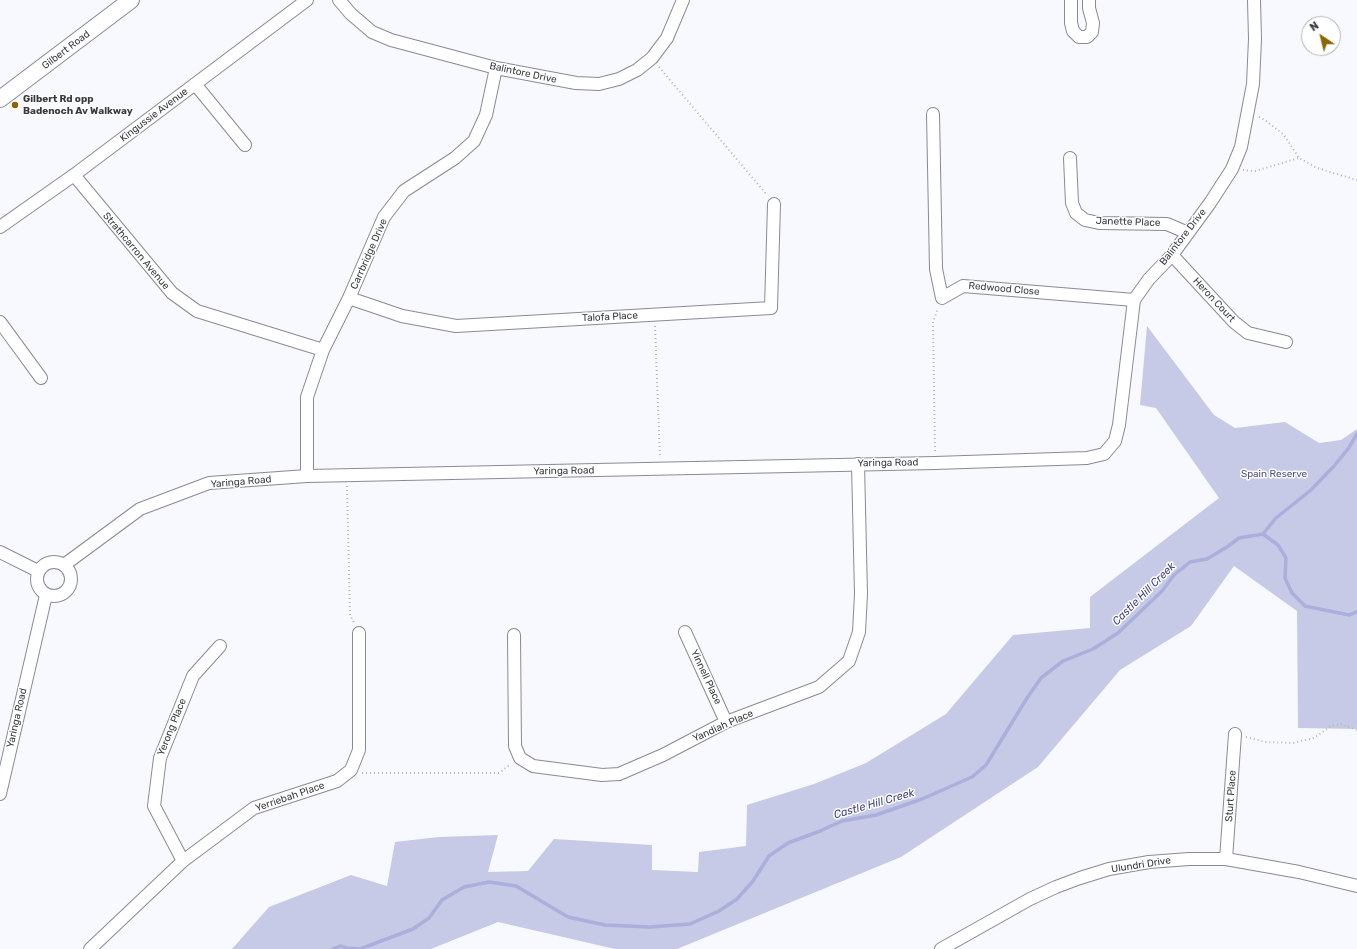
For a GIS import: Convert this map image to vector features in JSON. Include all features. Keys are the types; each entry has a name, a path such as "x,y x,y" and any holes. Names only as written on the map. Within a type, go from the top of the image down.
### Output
{"main road":[{"name":"Gilbert Road","path":"0,99 131,0"}],"street":[{"name":"Kingussie Avenue","path":"0,227 74,175 307,0"},
{"name":"Balintore Drive","path":"338,0 351,14 372,32 391,40 496,68 576,83 599,84 619,79 637,70 652,58 667,38 683,0"},
{"path":"1071,0 1071,23 1073,31 1079,37 1087,36 1092,32 1093,23 1089,8 1089,0"},
{"name":"Balintore Drive","path":"1087,458 1104,454 1115,441 1119,425 1134,300 1148,279 1172,255 1210,203 1232,169 1242,148 1253,84 1254,0"},
{"name":"Carrbridge Drive","path":"307,476 307,397 323,350 349,298 384,218 404,191 455,158 474,141 486,115 496,68"},
{"path":"195,84 245,145"},
{"path":"933,114 936,269 942,298"},
{"name":"Janette Place","path":"1070,158 1072,203 1076,213 1085,220 1099,223 1167,224 1188,232"},
{"name":"Strathcarron Avenue","path":"74,175 172,293 191,307 197,311 323,350"},
{"name":"Talofa Place","path":"349,298 402,316 456,326 771,308 774,204"},
{"name":"Heron Court","path":"1172,255 1234,322 1248,333 1286,342"},
{"name":"Redwood Close","path":"942,298 962,286 1134,300"},
{"path":"0,322 41,378"},
{"name":"Yaringa Road","path":"64,564 140,509 209,483 307,476 1087,458"},
{"name":"Yandiah Place","path":"520,758 533,766 602,775 619,774 663,755 726,722 819,687 848,660 859,632 861,594 858,464"},
{"path":"0,552 38,571"},
{"path":"57,562 64,564 68,569 71,582 64,593 51,596 46,595 39,589 37,576 38,571 44,564 57,562"},
{"name":"Yaringa Road","path":"0,794 46,595"},
{"name":"Yinnell Place","path":"685,632 726,722"},
{"path":"351,770 359,750 359,633"},
{"path":"514,635 515,746 520,758"},
{"name":"Yerong Place","path":"183,861 154,806 160,758 193,676 220,646"},
{"name":"Sturt Place","path":"1226,859 1235,734"},
{"name":"Yerriebah Place","path":"90,949 183,861 254,808 337,781 351,770"},
{"name":"Ulundri Drive","path":"940,949 1030,899 1056,887 1109,869 1149,862 1189,859 1226,859 1299,872 1357,886"}],"path":[{"path":"652,58 774,204"},
{"path":"1249,112 1265,120 1284,135 1299,158 1317,168 1357,180"},
{"path":"1232,169 1255,171 1299,158"},
{"path":"935,462 933,322 942,298"},
{"path":"655,315 661,469"},
{"path":"347,475 350,615 359,633"},
{"path":"1235,734 1265,742 1293,743 1314,738 1331,726 1341,724 1357,730"},
{"path":"351,770 365,774 499,773 520,758"}],"green space":[{"name":"Spain Reserve","path":"1147,326 1214,415 1235,428 1285,422 1319,443 1341,440 1357,429 1357,729 1298,728 1297,611 1234,566 1191,626 1120,670 1038,767 901,857 677,949 615,949 498,922 431,949 232,949 269,907 351,875 387,886 395,842 439,837 498,835 488,872 528,871 554,839 652,845 652,870 698,872 699,852 746,846 747,805 814,784 866,763 946,714 1013,635 1090,628 1090,597 1219,498 1156,408 1140,405"}],"waterway":[{"path":"1263,534 1276,518 1311,490 1334,466 1348,449 1357,434"},
{"name":"Castle Hill Creek","path":"333,949 341,946 360,949 413,929 429,918 442,900 464,887 489,882 516,886 568,917 605,925 650,927 690,924 719,911 737,899 753,881 769,856 788,843 842,821 876,815 922,799 972,777 986,765 1041,678 1063,661 1093,649 1118,633 1162,591 1174,575 1190,562 1207,559 1239,538 1263,534 1278,545 1286,558 1285,578 1292,593 1305,606 1349,615 1357,612"}],"place":[{"name":"Gilbert Rd opp Badenoch Av Walkway","path":"15,105"}]}
